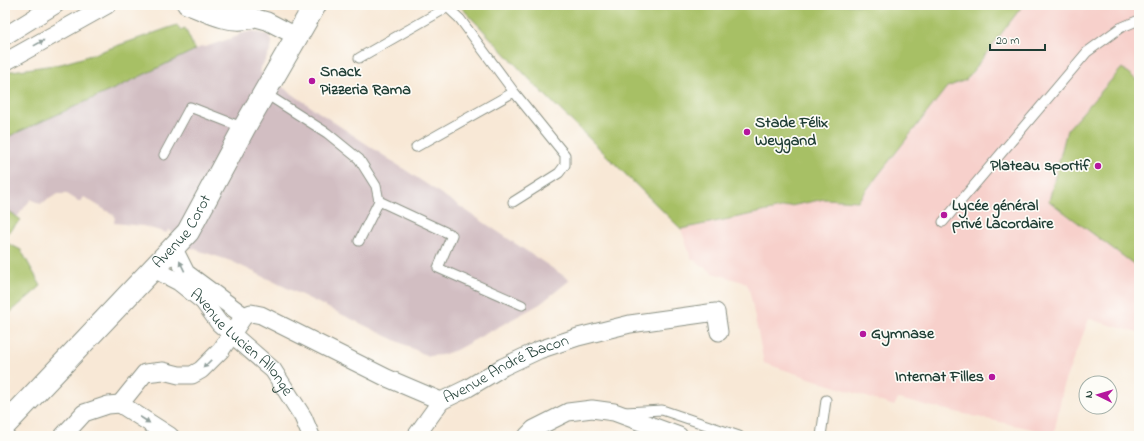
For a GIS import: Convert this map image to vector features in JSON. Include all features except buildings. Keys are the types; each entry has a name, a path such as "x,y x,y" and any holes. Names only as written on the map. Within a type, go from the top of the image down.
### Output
{"street":[{"path":"5,36 55,5"},
{"path":"5,62 108,5"},
{"path":"186,5 218,18 233,21 240,22 256,18"},
{"path":"224,5 267,21 296,36"},
{"name":"Avenue Corot","path":"5,425 152,268 188,232 263,94 315,5"},
{"name":"Avenue Lucien Allongé","path":"173,248 186,273 244,316"},
{"name":"Avenue Lucien Allongé","path":"152,268 179,282 203,301 219,323 273,370 303,417 311,436"},
{"name":"Avenue André Bacon","path":"244,316 251,313 261,315 387,378 441,401 468,388 503,367 538,350 578,337 630,324 716,312 719,332"},
{"path":"120,404 145,373 163,371 179,376 192,375 201,370 221,350 244,316"},
{"path":"416,436 441,401"},
{"path":"63,436 84,412 108,405 120,404 170,436"},
{"path":"527,436 534,429 568,412 592,409 614,412 679,436"}],"lane":[{"path":"359,58 447,6 460,19 514,92 565,155 565,165 559,173 512,202"},
{"path":"943,222 1088,52 1120,28 1139,20"},
{"path":"416,147 514,92"},
{"path":"263,94 274,99 327,133 359,159 376,186 379,200 359,241"},
{"path":"164,155 190,107 244,128"},
{"path":"379,200 452,235 438,268 522,305"},
{"path":"821,436 826,400"},
{"path":"614,412 662,410 739,436"}],"shaded area":[{"name":"Lycée général privé Lacordaire","path":"1023,5 1139,5 1139,333 1089,319 1064,383 1054,434 898,399 894,406 764,363 749,288 746,283 713,273 691,258 681,229 824,199 858,201 947,87 967,80"},
{"path":"253,31 268,35 272,41 271,50 259,71 570,280 540,304 456,350 442,355 428,356 231,261 191,248 168,229 167,233 143,226 114,223 115,216 84,197 80,202 67,194 58,194 40,204 31,199 17,217 5,208 5,138 116,88 203,46 205,47 238,36 239,34"}],"green space":[{"name":"Stade Félix Weygand","path":"459,5 1023,5 966,80 947,87 858,201 824,199 681,229 535,85"},
{"path":"177,25 180,30 185,28 195,50 116,88 5,138 5,72 61,64"},
{"name":"Plateau sportif","path":"1122,68 1139,82 1139,268 1049,201 1067,130"},
{"path":"5,208 21,220 5,235"},
{"path":"5,242 21,250 41,286 5,317"}],"place":[{"name":"Snack Pizzeria Rama","path":"312,81"},
{"name":"Stade Félix Weygand","path":"747,132"},
{"name":"Plateau sportif","path":"1098,166"},
{"name":"Lycée général privé Lacordaire","path":"944,215"},
{"name":"Gymnase","path":"863,334"},
{"name":"Internat Filles","path":"992,377"}]}
